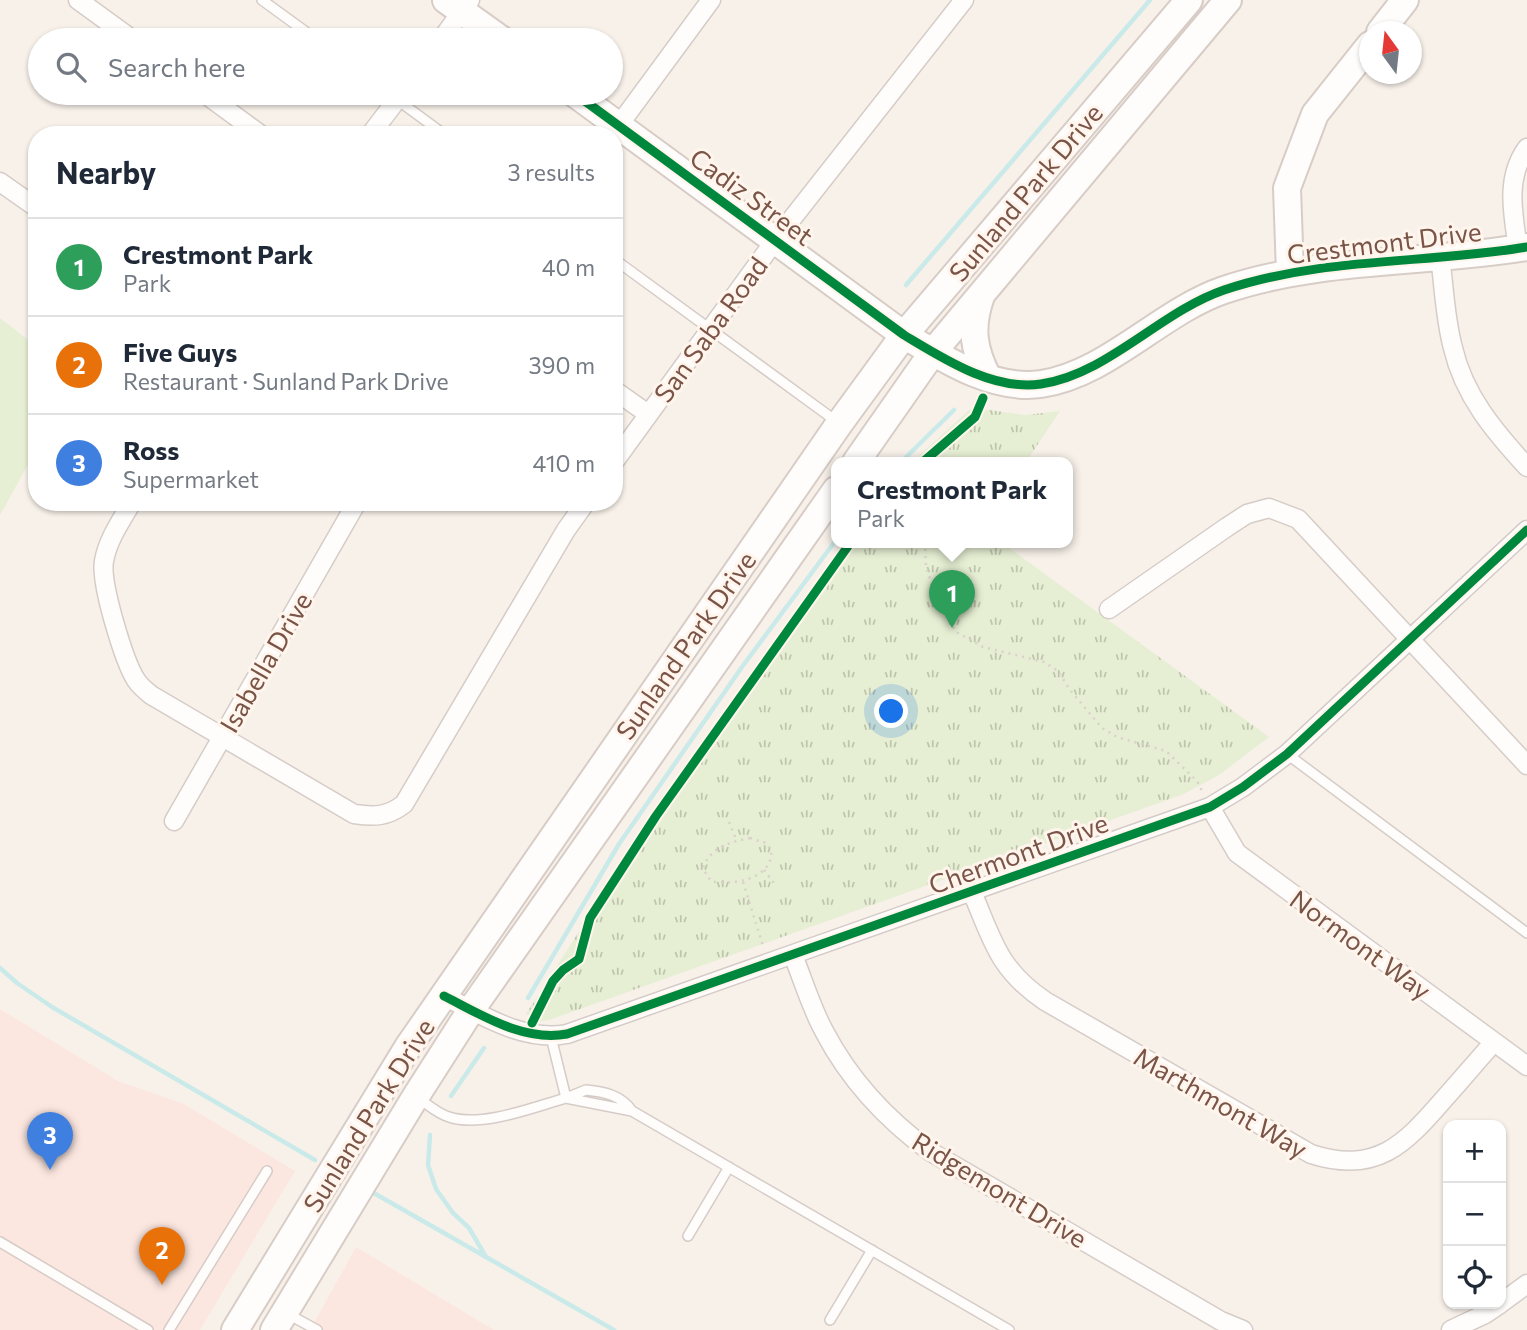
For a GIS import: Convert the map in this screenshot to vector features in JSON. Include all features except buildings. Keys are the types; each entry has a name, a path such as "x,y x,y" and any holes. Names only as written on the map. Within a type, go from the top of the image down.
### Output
{"main road":[{"name":"Sunland Park Drive","path":"235,1330 408,1047 839,424 905,335 1189,0"},
{"name":"Sunland Park Drive","path":"860,457 933,352 1228,0"},
{"path":"1389,21 1405,0"},
{"path":"460,4 488,28"},
{"path":"1290,273 1287,188 1315,114 1359,59"},
{"name":"Cadiz Street","path":"591,105 619,125"},
{"name":"Cadiz Street","path":"623,128 905,335"},
{"name":"Crestmont Drive","path":"905,335 985,388 1041,384 1089,368 1189,304 1249,282 1290,273 1522,248"},
{"path":"981,296 974,318 976,355 985,388"},
{"name":"Sunland Park Drive","path":"279,1321 471,1010 831,497"}],"street":[{"path":"79,0 117,28"},
{"path":"619,125 710,0"},
{"name":"San Saba Road","path":"623,449 776,239 964,0"},
{"path":"447,28 460,4"},
{"path":"220,105 249,126"},
{"path":"376,126 390,105"},
{"path":"1522,248 1511,198 1514,173 1527,148"},
{"path":"0,182 28,202"},
{"path":"1440,256 1452,348 1460,372 1492,428 1527,467"},
{"path":"623,396 648,414"},
{"path":"1109,609 1247,514 1269,508 1298,519 1527,765"},
{"path":"127,511 111,538 104,561 103,579 128,666 137,683 151,695 354,814 374,817 392,813 404,804 580,511"},
{"name":"Isabella Drive","path":"174,821 351,511"},
{"name":"Chermont Drive","path":"444,996 527,1034 551,1037 567,1034 1209,807 1243,787 1287,754 1527,530"},
{"name":"Normont Way","path":"1209,807 1237,853 1527,1066"},
{"name":"Marthmont Way","path":"972,892 998,954 1011,974 1026,988 1311,1154 1330,1160 1365,1159 1384,1154 1400,1145 1416,1132 1494,1042"},
{"name":"Ridgemont Drive","path":"793,955 823,1030 840,1058 862,1088 909,1136 931,1152 1197,1307 1243,1330"},
{"path":"1506,1300 1527,1284"},
{"path":"1451,1330 1493,1309"}],"lane":[{"path":"262,0 300,28"},
{"path":"408,105 434,126"},
{"path":"623,266 839,424"},
{"path":"1287,754 1527,933"},
{"path":"551,1037 566,1098"},
{"path":"416,1096 447,1117 463,1120 482,1120 566,1098 632,1111 1009,1330"},
{"path":"688,1236 729,1167"},
{"path":"169,1330 267,1171"},
{"path":"0,1242 148,1330"},
{"path":"830,1320 872,1250"},
{"path":"279,1321 317,1330"}],"path":[{"path":"929,457 975,417 985,388"},
{"path":"532,1023 553,981 562,970 579,960 590,918 656,816 847,548"},
{"path":"925,548 926,568 935,594 956,632 983,647 1044,662 1058,671 1070,690 1102,728 1117,737 1166,751 1179,761 1197,781 1209,807"},
{"path":"729,822 737,841"},
{"path":"750,838 765,843 771,850 772,858 764,870 733,884 711,881 703,869 709,856 737,841 750,838"},
{"path":"764,870 774,883"},
{"path":"743,881 768,964"}],"shaded area":[{"path":"0,1009 118,1081 184,1104 295,1171 200,1330 0,1330"},
{"path":"356,1247 494,1330 310,1330"}],"green space":[{"path":"0,318 28,340 28,464 0,515"},
{"path":"975,408 1025,415 1060,411 1029,457 917,457 969,410"},
{"path":"842,548 1009,548 1269,737 1219,775 1184,794 539,1022 526,1014 650,821"}],"waterway":[{"path":"906,285 1150,0"},
{"path":"906,457 954,410"},
{"path":"528,998 619,844 742,667 831,547"},
{"path":"0,968 52,1007 315,1160"},
{"path":"451,1096 484,1048"},
{"path":"430,1135 428,1165 436,1189 453,1213 469,1228 486,1257"},
{"path":"372,1192 614,1330"}],"cycle path":[{"path":"590,105 619,126"},
{"path":"623,129 904,335 970,371 1005,383 1041,384 1065,378 1111,356 1201,300 1261,279 1336,266 1527,247"},
{"path":"929,457 975,417 983,398"},
{"path":"444,996 519,1031 567,1034 1210,807 1243,787 1287,754 1527,530"},
{"path":"532,1023 553,981 579,959 590,918 656,816 847,548"}],"place":[{"name":"Crestmont Park","path":"952,628"},
{"name":"Ross","path":"50,1170"},
{"name":"Five Guys","path":"162,1285"}]}
